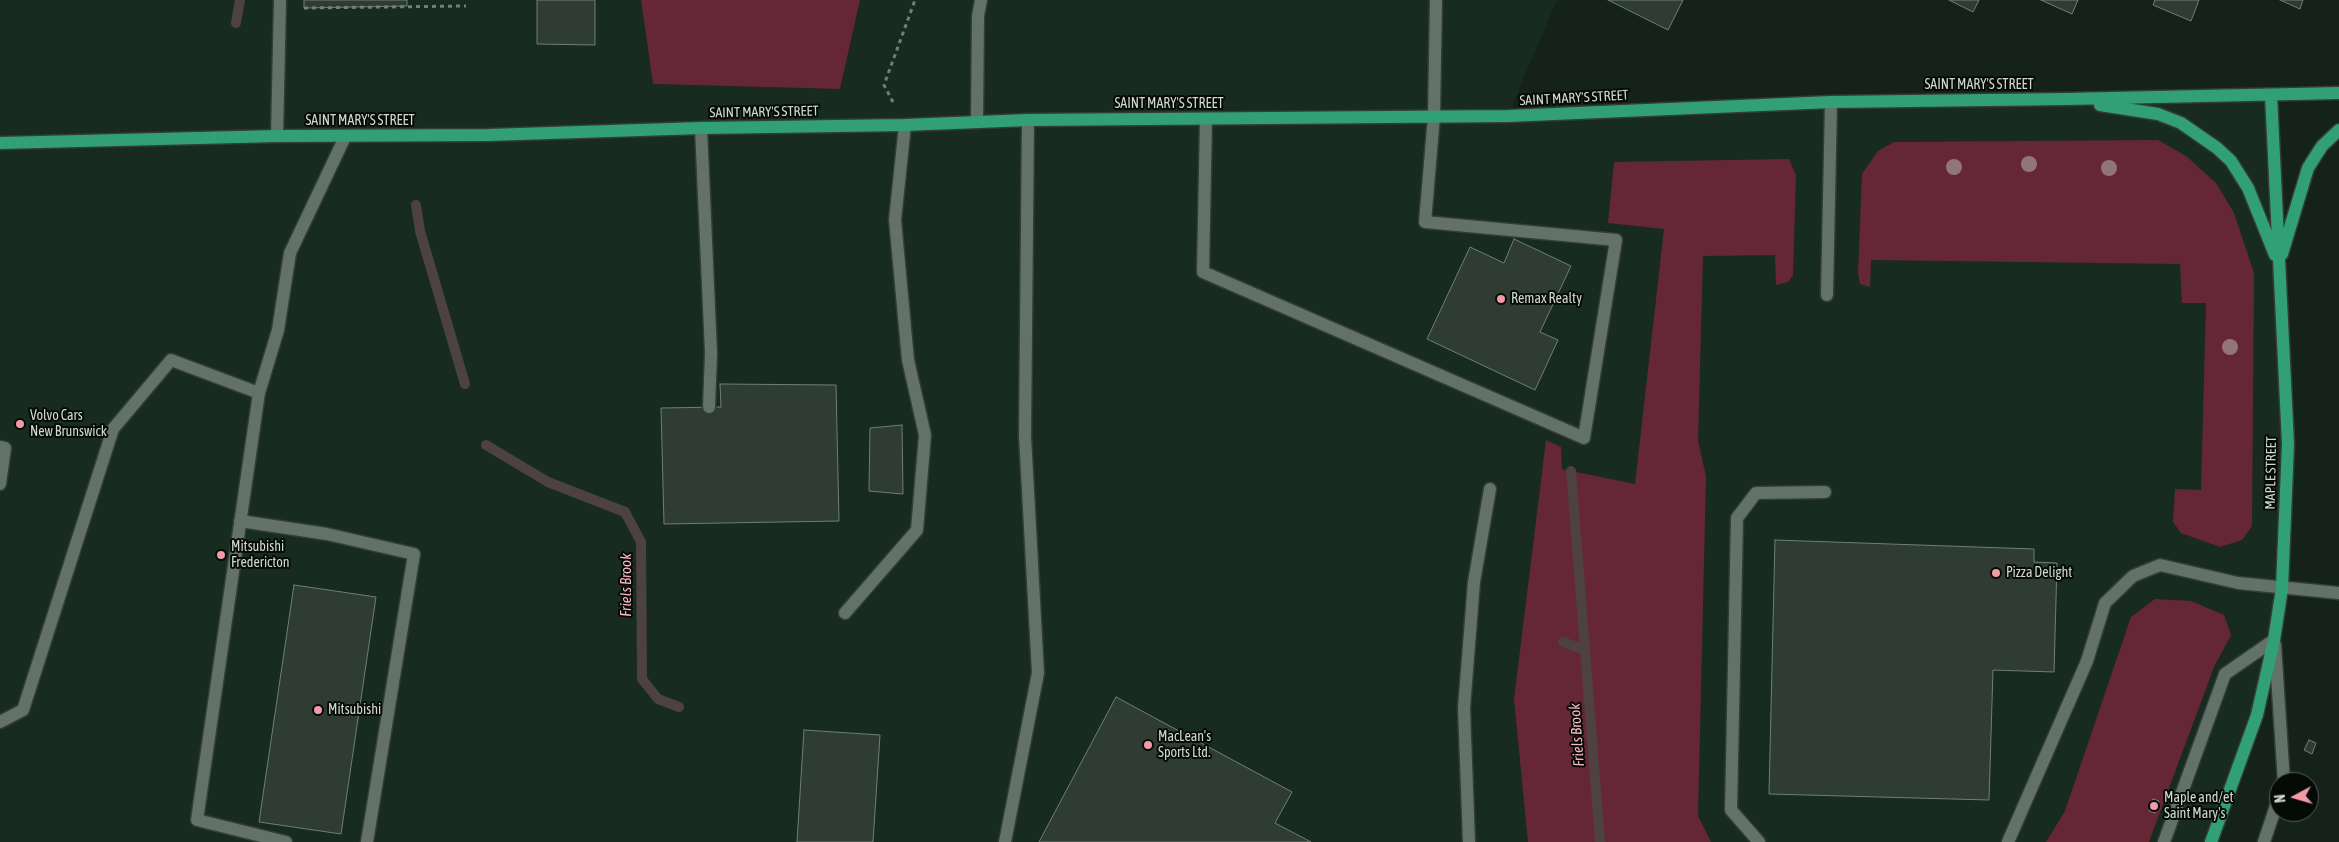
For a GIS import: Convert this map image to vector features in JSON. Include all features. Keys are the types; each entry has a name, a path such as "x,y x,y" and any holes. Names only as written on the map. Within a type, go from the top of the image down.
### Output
{"main road":[{"name":"SAINT MARY'S STREET","path":"0,143 277,136 490,135 701,128 905,125 1028,120 1508,116 1831,102 2066,100 2339,93"},
{"name":"MAPLE STREET","path":"2211,842 2257,715 2274,640 2282,588 2288,444 2271,94"},
{"path":"2066,100 2158,114 2181,123 2208,140 2231,161 2248,188 2279,266"},
{"path":"2279,266 2308,168 2322,146 2339,130"}],"street":[{"path":"978,122 978,16 980,0"},
{"path":"1206,119 1203,272 1584,438 1616,240 1425,222 1434,116 1436,0"},
{"path":"277,136 280,4"},
{"path":"1827,295 1831,102"},
{"path":"1005,842 1038,673 1025,436 1028,120"},
{"path":"845,613 916,530 925,435 908,360 895,220 905,125"},
{"path":"701,128 711,352 709,407"},
{"path":"286,842 197,820 259,393 278,330 290,253 345,137"},
{"path":"0,722 23,710 113,429 171,360 259,393"},
{"path":"0,447 5,448 0,484"},
{"path":"1470,842 1464,708 1474,582 1490,489"},
{"path":"1759,842 1731,810 1737,518 1756,493 1825,492"},
{"path":"240,521 327,534 414,554 367,842"},
{"path":"2008,842 2086,662 2105,603 2133,576 2160,565 2238,583 2339,592"},
{"path":"2274,640 2283,772"},
{"path":"2164,842 2225,674 2274,640"},
{"path":"2264,842 2271,822"}],"path":[{"path":"905,125 884,84 915,0"},
{"path":"280,4 466,6"}],"shaded area":[{"path":"0,0 641,0 653,84 840,89 860,0 1557,0 1508,115 2271,95 2288,444 2274,640 2211,842 0,842"},
{"path":"641,0 860,0 840,89 653,84"},
{"path":"2158,140 2186,156 2216,183 2234,213 2254,273 2252,526 2242,540 2220,547 2181,533 2173,522 2175,489 2201,490 2206,303 2182,303 2180,264 1871,260 1870,287 1860,284 1858,274 1862,174 1878,151 1894,142"},
{"path":"1789,159 1796,175 1793,275 1788,282 1776,285 1775,255 1703,256 1698,441 1706,476 1698,816 1711,842 1528,842 1514,699 1546,440 1561,447 1562,469 1635,484 1664,229 1608,223 1614,162"},
{"path":"2155,599 2191,601 2224,615 2231,635 2214,667 2149,842 2046,842 2065,811 2131,617"}],"building":[{"path":"304,0 407,0 407,6 304,8"},
{"path":"537,0 595,0 595,45 537,44"},
{"path":"1608,0 1683,0 1668,30"},
{"path":"1949,0 1979,0 1973,12"},
{"path":"2041,0 2078,0 2072,14"},
{"path":"2155,0 2199,0 2191,21 2153,5"},
{"path":"2280,0 2303,0 2300,9"},
{"name":"Remax Realty","path":"1514,239 1571,266 1540,332 1558,340 1535,390 1427,339 1470,247 1504,263"},
{"path":"720,384 836,385 839,521 664,524 661,408 721,407"},
{"path":"902,425 903,494 869,491 870,428"},
{"path":"1775,540 2034,549 2034,562 2057,563 2054,672 1993,670 1989,800 1769,794"},
{"name":"Mitsubishi","path":"294,585 376,597 341,834 259,822"},
{"name":"MacLean's Sports Ltd.","path":"1116,697 1292,792 1275,823 1311,842 1039,842"},
{"path":"804,730 880,735 873,842 797,842"},
{"path":"2309,740 2316,743 2312,754 2304,750"},
{"path":"2153,799 2159,801 2155,813 2149,811"}],"waterway":[{"name":"Friels Brook","path":"236,23 240,0"},
{"name":"Friels Brook","path":"416,205 420,231 465,384"},
{"name":"Friels Brook","path":"486,445 548,482 625,512 641,542 642,679 658,699 679,707"},
{"path":"1571,471 1585,650"},
{"name":"Friels Brook","path":"1563,642 1585,650 1600,842"}],"place":[{"name":"Remax Realty","path":"1501,299"},
{"name":"Volvo Cars New Brunswick","path":"20,424"},
{"name":"Mitsubishi Fredericton","path":"221,555"},
{"name":"Pizza Delight","path":"1996,573"},
{"name":"Mitsubishi","path":"318,710"},
{"name":"MacLean's Sports Ltd.","path":"1148,745"},
{"name":"Maple and/et Saint Mary's","path":"2154,806"}]}
